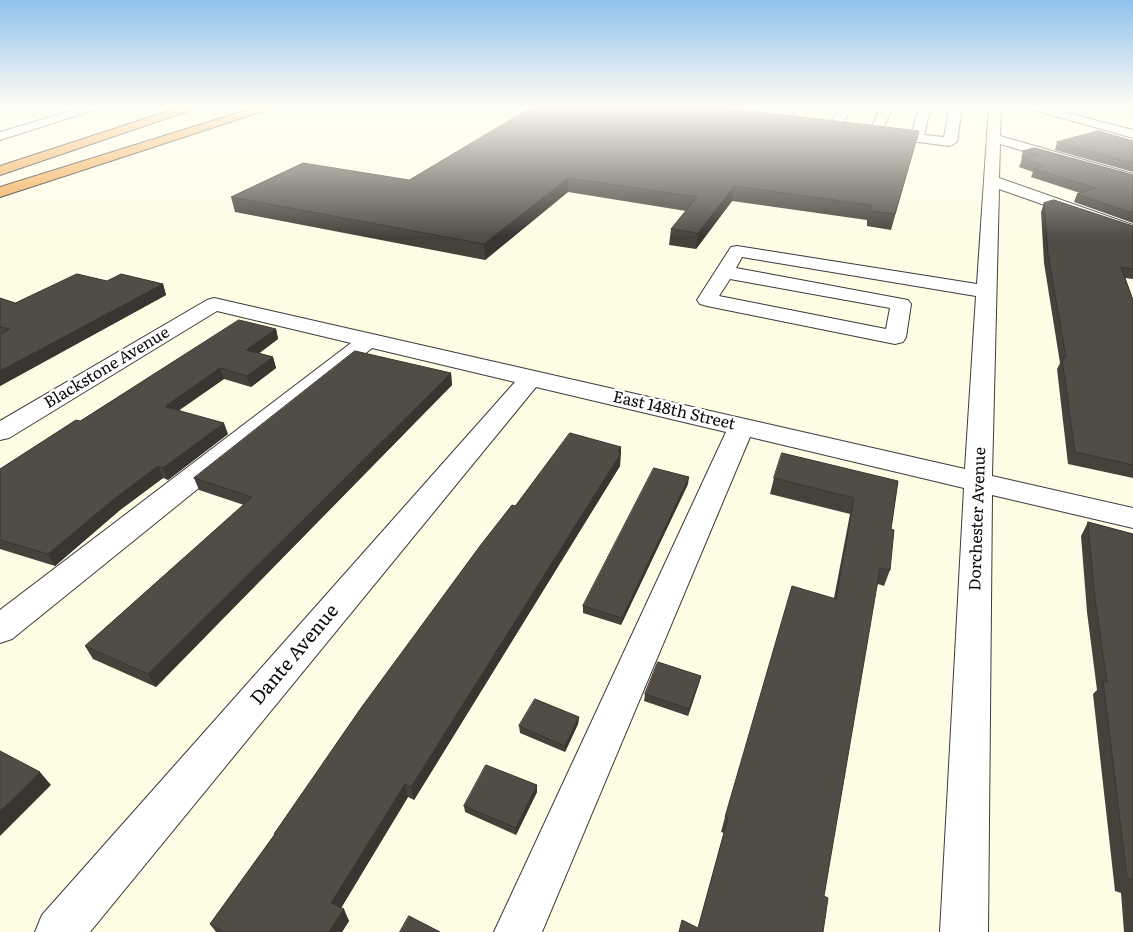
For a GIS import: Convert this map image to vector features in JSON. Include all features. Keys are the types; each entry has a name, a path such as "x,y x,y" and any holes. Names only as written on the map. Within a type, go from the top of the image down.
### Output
{"highway":[{"path":"0,166 48,149"},
{"path":"0,171 65,149"},
{"path":"0,186 105,149"},
{"path":"0,192 135,149"}],"street":[{"name":"Dorchester Avenue","path":"964,932 978,482 992,149"},
{"path":"1062,149 1133,180"},
{"path":"992,181 1133,231"},
{"path":"724,272 901,304 895,336 707,300 737,250 987,292"},
{"name":"East 148th Street","path":"214,304 1133,518"},
{"name":"Blackstone Avenue","path":"0,432 214,304"},
{"path":"0,629 368,340"},
{"name":"Dante Avenue","path":"59,932 531,378"},
{"path":"518,932 741,427"}],"building":[{"path":"461,149 914,149 895,214 870,211 871,205 734,186 698,233 671,229 697,197 568,178 484,244 231,197 303,163 409,180"},
{"path":"1040,149 1133,175 1133,213 1077,194 1096,188 1034,169 1045,166 1022,159 1038,155 1023,151"},
{"path":"1084,149 1133,149 1133,163"},
{"path":"1054,200 1133,226 1133,269 1121,267 1133,300 1133,465 1075,452 1062,358 1066,358 1048,254 1044,203"},
{"path":"77,274 107,281 121,274 163,284 0,371 0,334 10,329 0,327 0,298 15,303"},
{"path":"239,320 276,329 246,350 273,357 247,376 220,368 166,407 224,423 163,468 158,466 114,499 48,554 0,540 0,469 76,420 80,421"},
{"path":"355,351 451,373 148,674 85,646 252,497 194,478"},
{"path":"570,433 621,447 618,452 621,453 411,787 405,784 331,903 344,909 329,932 224,932 210,924 275,834 361,708 480,546 512,505 515,506"},
{"path":"782,453 898,481 891,529 894,530 890,570 880,568 824,896 828,898 823,932 679,932 682,920 698,928 728,818 725,817 792,586 836,599 854,498 774,478"},
{"path":"654,468 689,477 622,618 583,606"},
{"path":"1088,522 1133,534 1133,880 1127,878 1103,681 1107,682 1095,598"},
{"path":"658,662 701,676 689,709 645,694"},
{"path":"535,699 579,717 565,746 519,726"},
{"path":"0,751 40,772 0,811"},
{"path":"486,765 537,785 516,828 464,806"},
{"path":"409,916 440,932 400,932"}]}
